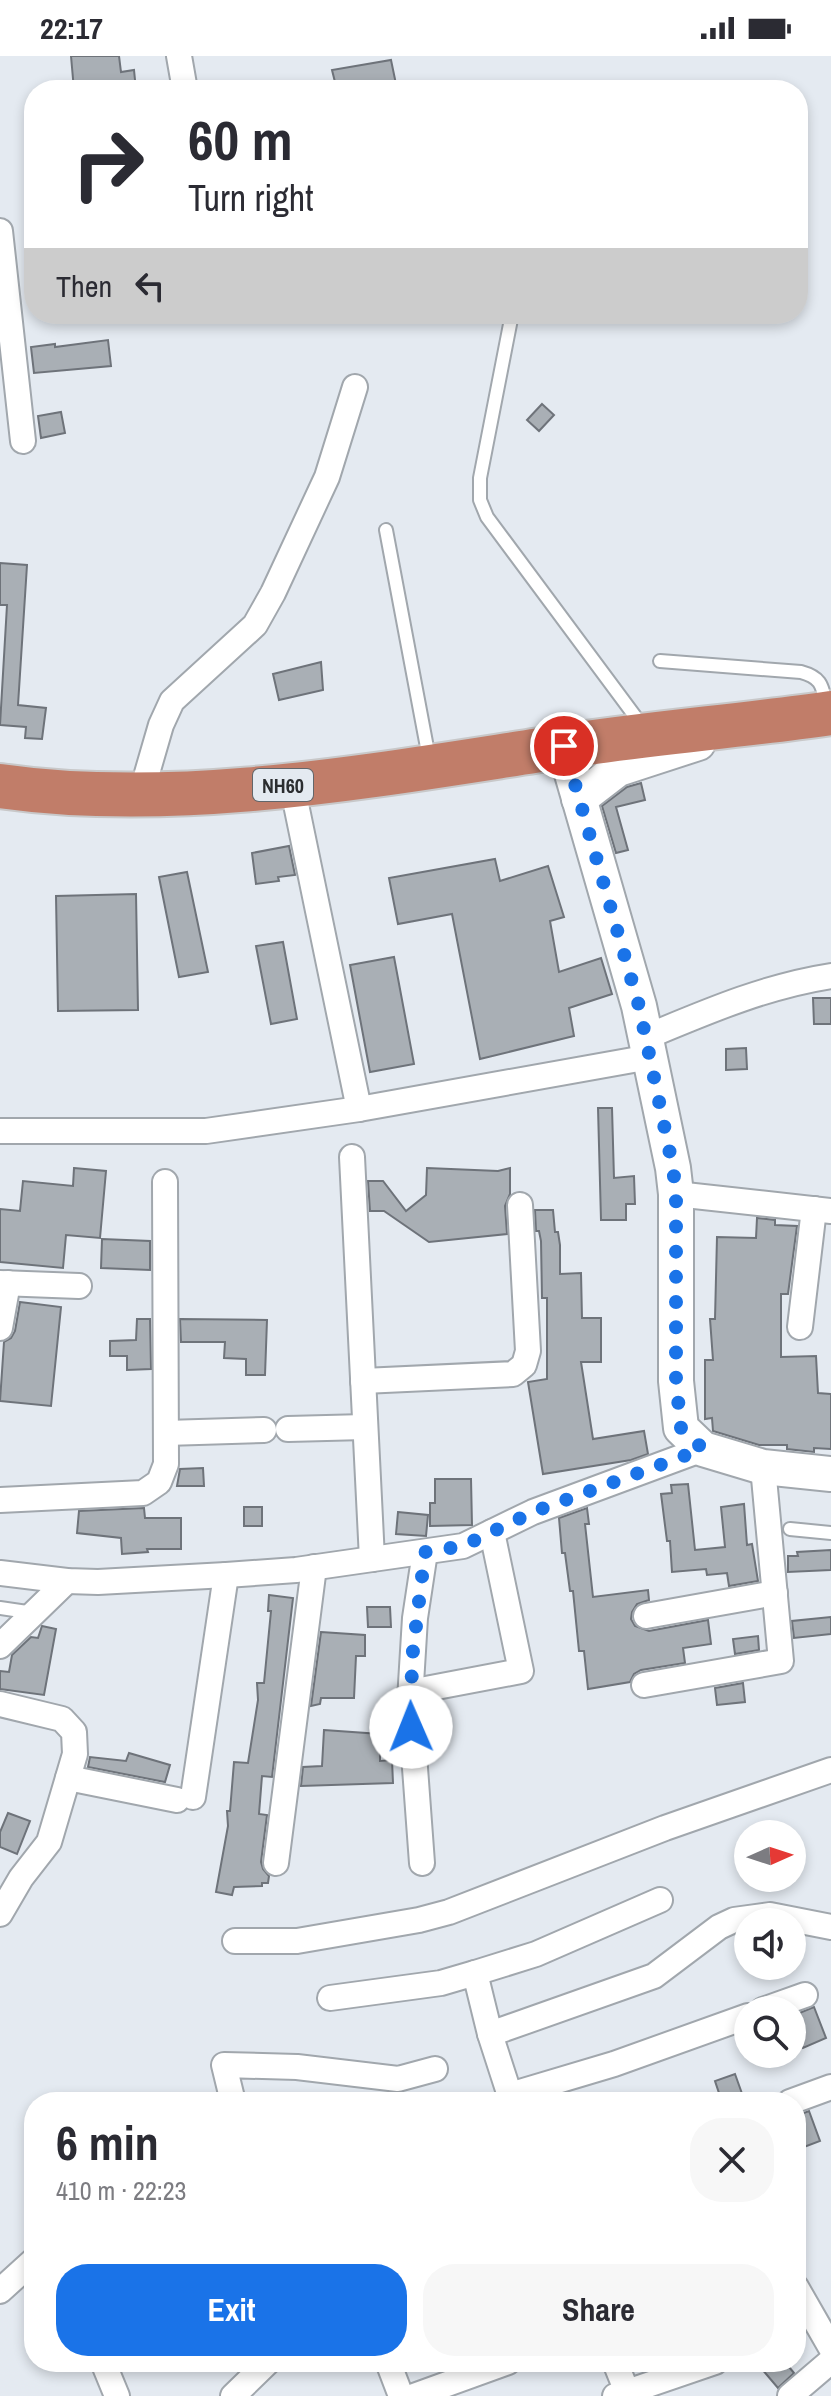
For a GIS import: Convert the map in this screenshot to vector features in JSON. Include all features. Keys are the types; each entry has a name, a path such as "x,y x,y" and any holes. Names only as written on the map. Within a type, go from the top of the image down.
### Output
{"highway":[{"name":"NH60","path":"0,786 68,794 141,794 292,785 431,768 564,746 830,713"}],"street":[{"path":"179,56 183,80"},
{"path":"0,231 5,329 23,441"},
{"path":"141,794 161,725 172,701 255,625 273,593 327,477 355,387"},
{"path":"579,799 618,769 775,721"},
{"path":"564,746 648,1047 676,1194 676,1381 681,1428 703,1449 763,1467 831,1474"},
{"path":"292,785 359,1109"},
{"path":"0,1131 206,1131 359,1109 648,1047 717,1007 788,983 831,976"},
{"path":"352,1157 372,1559"},
{"path":"0,1500 143,1493 159,1482 166,1464 165,1182"},
{"path":"676,1194 822,1210 800,1327"},
{"path":"363,1381 513,1374 524,1365 528,1351 520,1205"},
{"path":"0,1328 4,1283 79,1286"},
{"path":"166,1433 365,1427"},
{"path":"0,1573 67,1581 226,1575 314,1567 463,1546 533,1512 703,1449"},
{"path":"644,1685 781,1661 763,1467"},
{"path":"410,1692 521,1671 492,1532"},
{"path":"422,1863 410,1692 415,1618 425,1552"},
{"path":"276,1863 314,1567"},
{"path":"68,1778 185,1798 226,1575"},
{"path":"0,1646 67,1581"},
{"path":"646,1616 775,1593"},
{"path":"0,1704 62,1719 74,1732 75,1754 49,1842 21,1878 0,1914"},
{"path":"235,1941 297,1941 327,1937 449,1912 665,1828 831,1770"},
{"path":"330,1998 417,1987 475,1973 536,1954 660,1900"},
{"path":"490,2034 654,1976 719,1927 734,1920 770,1915 831,1927"},
{"path":"475,1973 509,2092"},
{"path":"529,2092 734,2021"},
{"path":"231,2092 224,2065 297,2067 398,2079 435,2069"},
{"path":"806,2096 831,2087"},
{"path":"0,2291 24,2269"},
{"path":"806,2304 831,2348"},
{"path":"790,2396 831,2361"},
{"path":"107,2372 117,2396"},
{"path":"233,2396 258,2372"},
{"path":"392,2372 401,2396"},
{"path":"414,2396 480,2372"},
{"path":"617,2372 621,2394 686,2372"}],"lane":[{"path":"510,324 480,478 480,500 487,517 650,736"},
{"path":"386,530 431,768"},
{"path":"660,661 801,672 815,676 821,684 830,713"},
{"path":"790,1529 831,1533"},
{"path":"0,1608 34,1613"}],"building":[{"path":"71,56 119,56 121,72 134,70 135,80 73,80"},
{"path":"391,60 395,80 334,80 332,70"},
{"path":"108,340 111,366 34,373 31,347"},
{"path":"542,404 554,415 539,431 527,420"},
{"path":"61,412 65,433 41,438 38,416"},
{"path":"0,563 27,565 18,705 46,708 42,739 25,738 26,727 0,725 7,605 0,605"},
{"path":"321,662 323,690 279,700 273,674"},
{"path":"641,783 645,800 616,807 628,850 616,853 602,806 627,787"},
{"path":"289,846 295,875 256,884 252,853"},
{"path":"495,859 500,881 548,866 564,917 550,921 559,972 601,958 612,994 569,1008 574,1036 480,1059 452,914 398,924 389,878"},
{"path":"187,872 208,972 179,977 159,877"},
{"path":"136,894 138,1010 58,1011 56,896"},
{"path":"283,942 297,1019 271,1024 256,946"},
{"path":"394,957 414,1064 370,1072 350,965"},
{"path":"813,998 831,998 831,1024 814,1024"},
{"path":"746,1048 747,1069 726,1070 726,1049"},
{"path":"598,1108 612,1108 614,1178 634,1176 635,1204 626,1204 626,1220 601,1220"},
{"path":"74,1168 106,1171 100,1238 66,1235 63,1268 0,1262 0,1209 20,1211 23,1181 73,1186"},
{"path":"427,1168 498,1171 510,1168 510,1194 505,1206 507,1234 429,1242 384,1211 370,1211 368,1181 383,1181 406,1211 426,1195"},
{"path":"535,1210 553,1210 560,1245 560,1274 581,1273 582,1318 601,1318 601,1362 581,1362 593,1439 644,1431 648,1454 631,1460 543,1474 528,1382 547,1379 547,1298 542,1298 541,1241 539,1231 536,1231"},
{"path":"757,1218 775,1220 775,1225 797,1226 788,1294 781,1294 781,1357 816,1356 818,1393 831,1394 831,1449 814,1448 814,1452 787,1449 787,1445 759,1445 713,1431 712,1418 705,1419 705,1360 713,1360 710,1319 715,1319 717,1237 756,1238"},
{"path":"102,1239 150,1241 150,1270 101,1268"},
{"path":"20,1302 61,1307 51,1406 0,1401 4,1342 15,1331"},
{"path":"137,1319 150,1319 151,1369 127,1370 127,1356 110,1356 110,1341 136,1340"},
{"path":"180,1319 267,1320 265,1375 246,1375 246,1359 224,1358 225,1342 181,1342"},
{"path":"203,1468 204,1486 177,1486 180,1469"},
{"path":"435,1479 471,1479 472,1525 430,1526 430,1503 435,1503"},
{"path":"688,1484 695,1550 725,1547 721,1507 744,1504 747,1545 752,1544 758,1581 729,1586 727,1573 707,1575 706,1569 672,1572 661,1494 672,1493 671,1485"},
{"path":"244,1507 262,1507 262,1526 244,1526"},
{"path":"144,1508 145,1518 181,1518 181,1549 147,1549 148,1552 122,1554 121,1538 77,1533 79,1511"},
{"path":"587,1508 589,1524 585,1524 593,1597 648,1590 649,1600 637,1604 632,1612 631,1619 635,1626 649,1631 708,1620 711,1644 683,1648 685,1663 641,1670 634,1674 630,1682 588,1689 584,1651 579,1651 573,1591 570,1591 565,1553 562,1553 559,1518"},
{"path":"398,1512 428,1515 426,1536 396,1534"},
{"path":"831,1550 831,1570 788,1572 788,1556 798,1556 797,1552"},
{"path":"269,1595 293,1598 272,1777 262,1776 259,1814 267,1815 261,1862 269,1876 268,1883 262,1883 262,1886 234,1887 232,1895 216,1892 228,1826 234,1762 248,1763 258,1700 257,1683 264,1683 271,1611 268,1611"},
{"path":"367,1607 390,1607 391,1627 368,1627"},
{"path":"831,1617 831,1634 794,1638 792,1621"},
{"path":"42,1626 56,1629 44,1695 0,1689 0,1671 9,1672 12,1655 31,1637 38,1638"},
{"path":"321,1632 365,1635 365,1656 356,1656 354,1698 321,1698 320,1704 311,1706"},
{"path":"758,1636 759,1650 735,1654 733,1639"},
{"path":"743,1683 745,1702 717,1705 715,1688"},
{"path":"324,1730 380,1734 380,1761 392,1760 393,1783 301,1786 303,1767 322,1766"},
{"path":"129,1753 170,1765 165,1782 88,1767 90,1757 126,1761"},
{"path":"8,1813 30,1821 17,1854 0,1847 0,1832"},
{"path":"814,2007 826,2038 806,2047 806,2010"},
{"path":"735,2074 741,2092 719,2092 715,2081"},
{"path":"809,2111 820,2141 806,2146 806,2112"},
{"path":"764,2372 793,2372 794,2373 778,2388"}],"route":[{"path":"411,1727 415,1618 425,1552 463,1546 533,1512 703,1449 681,1428 676,1381 676,1194 673,1168 639,1006 564,746"}]}
